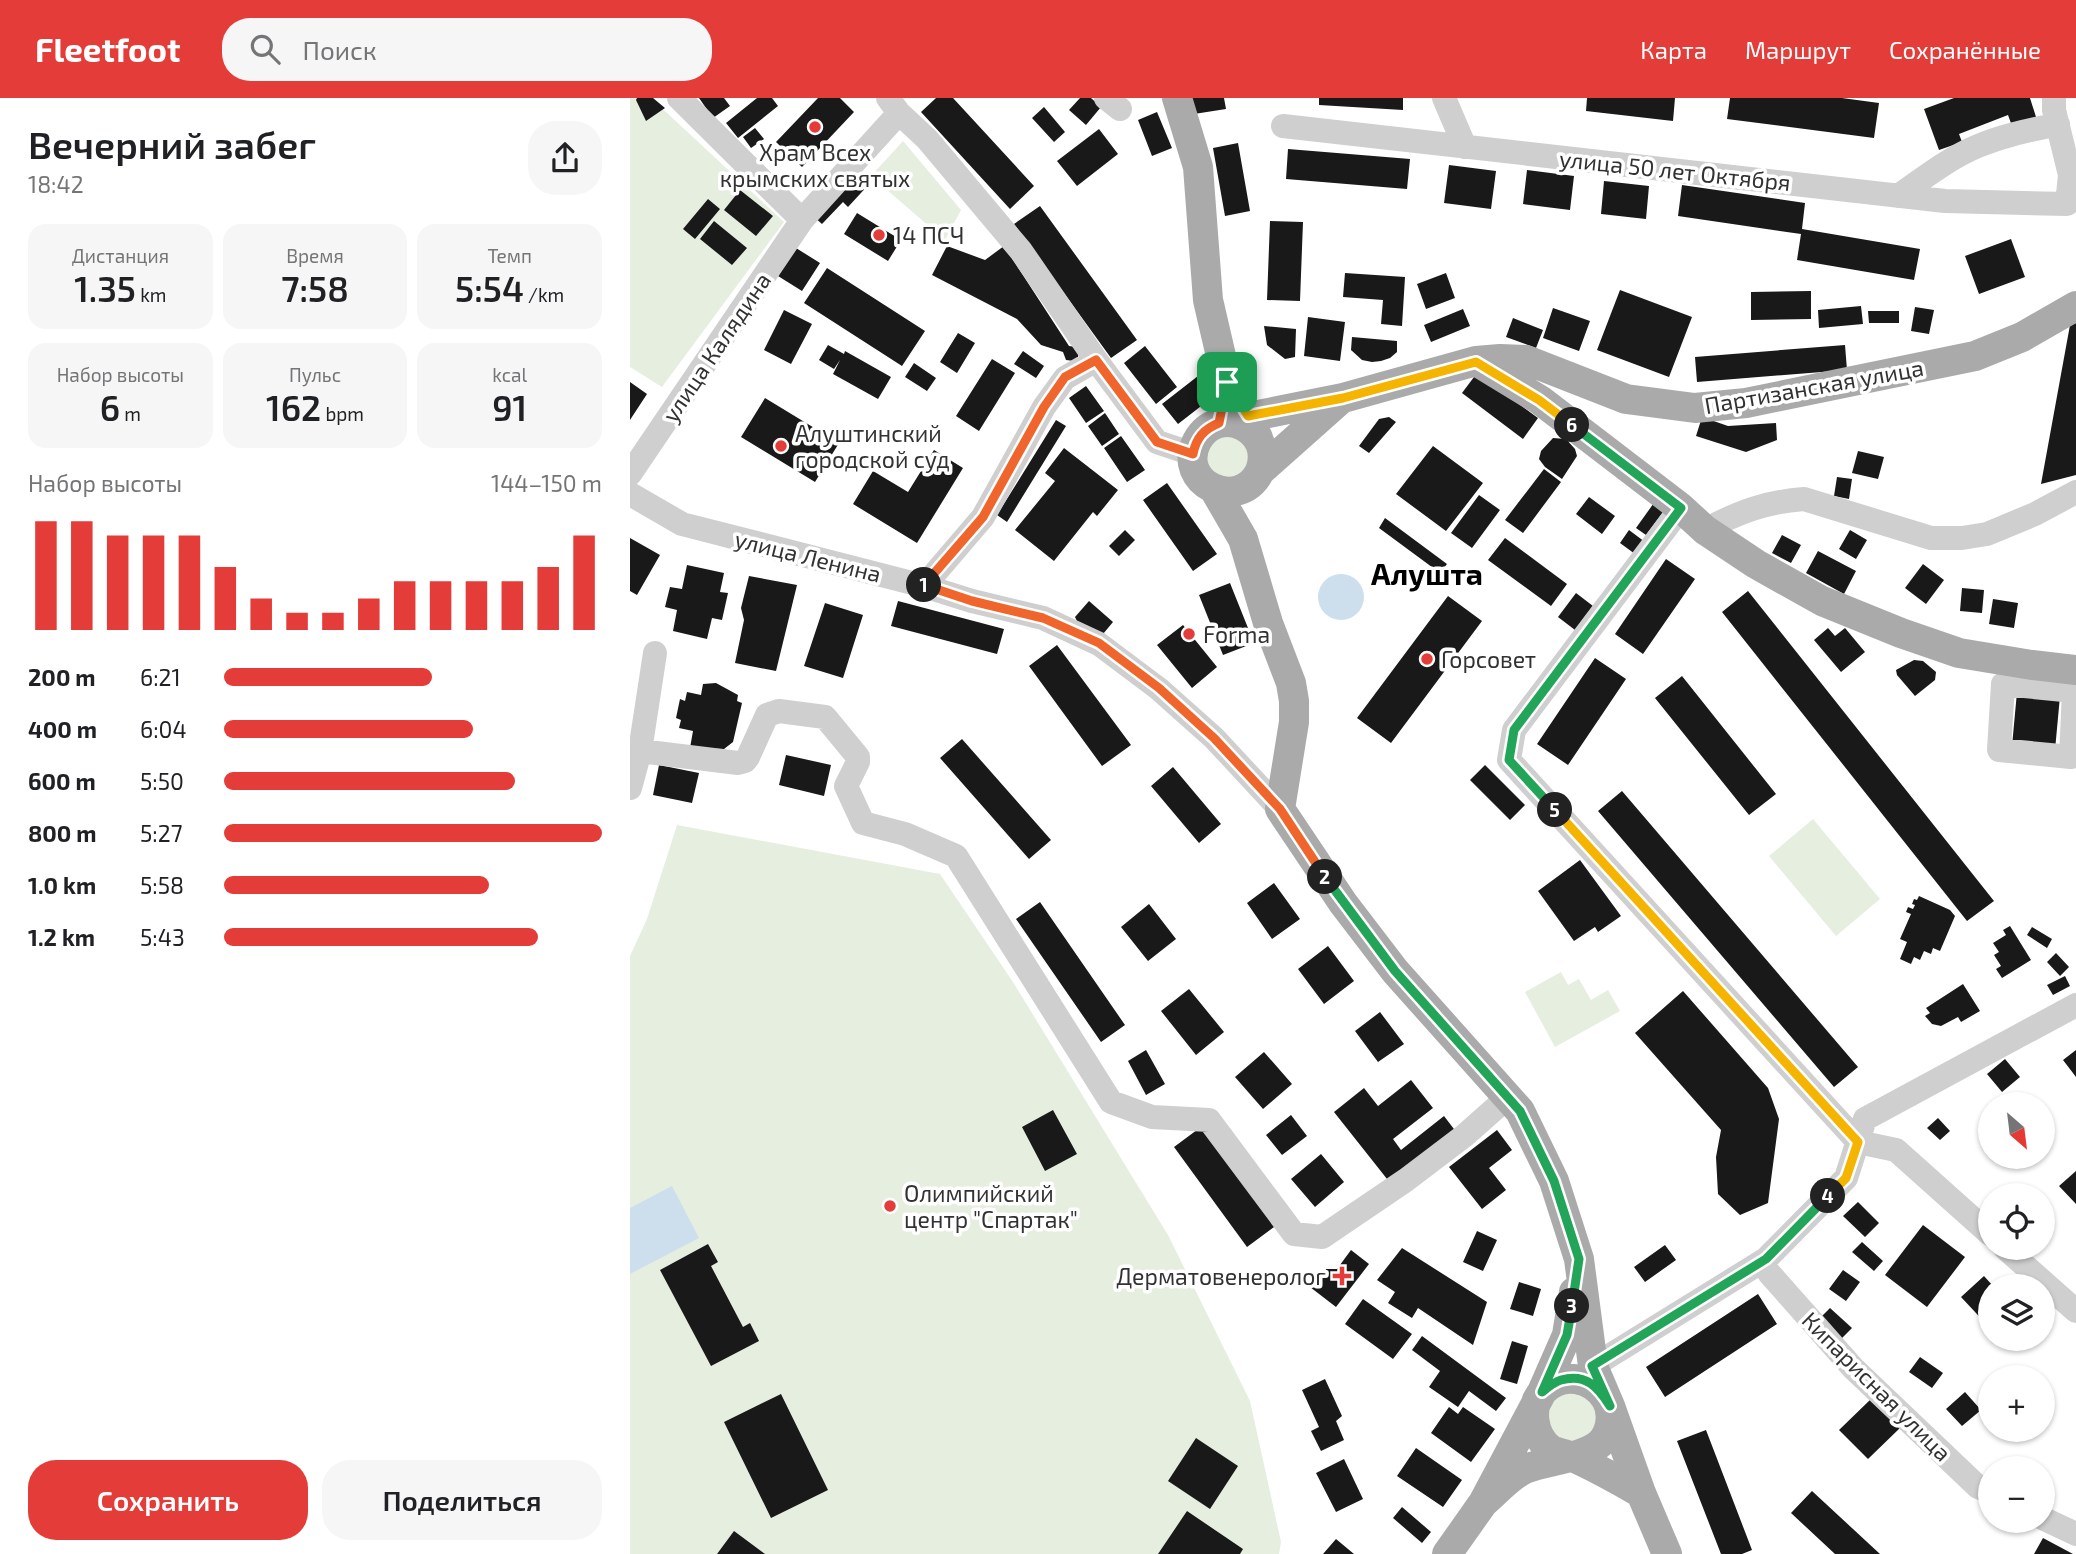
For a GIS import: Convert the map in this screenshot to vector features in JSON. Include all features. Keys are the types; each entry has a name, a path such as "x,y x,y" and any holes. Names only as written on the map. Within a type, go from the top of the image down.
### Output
{"main road":[{"path":"1177,98 1198,167 1208,300 1227,382 1240,425 1263,454 1243,539"},
{"name":"Партизанская улица","path":"1240,425 1476,362 1500,359 1526,360 1626,399 1695,408 1746,403 1975,356 2022,337 2076,306"},
{"path":"1476,362 1539,400 1713,535 1756,564 1822,601 1959,653 2076,670"},
{"path":"1240,425 1206,429 1201,434 1193,461 1202,481 1214,489 1228,492 1242,489 1343,398"},
{"path":"1214,489 1243,539 1268,623 1291,683 1294,722 1280,809"},
{"name":"улица Ленина","path":"1280,809 1343,903 1395,971 1520,1111 1554,1181 1579,1259 1592,1366 1667,1554"},
{"path":"1579,1259 1567,1335 1533,1412 1536,1433 1550,1449 1570,1456 1641,1493"},
{"path":"1447,1554 1483,1503 1542,1392 1559,1380 1580,1378 1599,1388 1610,1406 1611,1424 1603,1441 1588,1452 1523,1470 1483,1503"}],"street":[{"path":"679,98 802,220"},
{"path":"1444,98 1465,147"},
{"path":"1898,196 1951,160 1976,147 2007,135 2058,124 2054,98"},
{"path":"894,105 927,139 1021,251 1096,360 1157,442 1193,454"},
{"name":"улица Калядина","path":"630,474 802,220 894,105"},
{"name":"улица 50 лет Октября","path":"1283,126 1945,201 2067,204 2070,175 2058,124"},
{"path":"924,586 983,517 1044,407 1065,377 1096,360"},
{"path":"1713,535 1739,512 1782,500 1804,499 1931,538 1962,538 1987,534 2035,514 2076,492"},
{"name":"улица Ленина","path":"630,494 682,524 1043,618 1099,643 1159,688 1214,738 1280,809"},
{"path":"1681,508 1514,730 1509,760 1858,1142 1896,1150 1978,1223"},
{"path":"630,788 640,751 655,653"},
{"path":"1978,656 2003,684"},
{"path":"640,751 738,763 748,757 767,715 772,712 825,718 858,757 846,786 863,823 905,834 956,856 1111,1102 1152,1117 1209,1120 1294,1234 1322,1237 1416,1173 1508,1097"},
{"path":"1592,1366 1766,1259 1846,1178 1866,1119 2076,1005"},
{"path":"2019,1260 2076,1311"},
{"name":"Кипарисная улица","path":"1769,1273 1853,1368 1978,1487"},
{"path":"2055,1524 2076,1534"}],"shaded area":[{"path":"630,98 651,98 784,222 662,387 630,367"},
{"path":"903,141 961,210 945,240 871,176"},
{"path":"1228,436 1243,442 1249,457 1243,472 1228,478 1213,472 1207,457 1213,442"},
{"path":"1813,819 1880,899 1836,936 1769,856"},
{"name":"Олимпийский центр \"Спартак\"","path":"677,825 940,874 1013,982 1168,1235 1250,1401 1281,1542 1279,1554 630,1554 630,956 647,919"},
{"path":"1561,972 1568,985 1579,979 1591,1000 1608,990 1620,1011 1555,1047 1525,992"},
{"path":"1576,1383 1606,1423 1565,1451 1539,1406"}],"water":[{"path":"1341,574 1357,581 1364,597 1357,613 1341,620 1325,613 1318,597 1325,581"},
{"path":"672,1186 699,1238 630,1274 630,1208"}],"building":[{"path":"637,98 653,98 665,108 646,121"},
{"path":"699,98 724,98 730,106 713,118"},
{"path":"757,98 772,98 778,106 738,138 726,123"},
{"name":"Храм Всех крымских святых","path":"818,98 840,98 854,112 802,167 776,142"},
{"path":"936,98 953,98 1034,186 1010,209 921,112"},
{"path":"1080,98 1091,98 1101,107 1086,125 1069,110"},
{"path":"1192,98 1224,98 1226,109 1194,114"},
{"path":"1319,98 1403,98 1403,110 1319,105"},
{"path":"1587,98 1675,98 1673,121 1586,111"},
{"path":"1730,98 1842,98 1879,103 1874,138 1727,119"},
{"path":"1954,98 2030,98 2036,117 2012,126 2008,115 1959,134 1962,142 1939,150 1924,109"},
{"path":"1044,107 1065,132 1054,142 1032,118"},
{"path":"1157,112 1172,148 1152,156 1138,120"},
{"path":"755,128 764,139 751,148 743,137"},
{"path":"1099,129 1118,154 1077,186 1057,161"},
{"path":"1238,143 1250,211 1225,216 1213,148"},
{"path":"1288,149 1410,159 1407,189 1286,179"},
{"path":"1449,165 1496,171 1491,209 1444,203"},
{"path":"859,169 872,181 848,207 843,202 822,224 814,217"},
{"path":"1527,170 1574,176 1570,210 1523,204"},
{"path":"1604,181 1649,186 1646,219 1601,214"},
{"path":"1682,185 1805,203 1802,229 1920,249 1914,280 1797,260 1801,234 1678,216"},
{"path":"740,190 773,216 756,236 724,210"},
{"path":"708,199 720,209 695,239 683,229"},
{"path":"1040,206 1137,340 1111,358 1014,224"},
{"path":"857,213 901,240 888,261 844,234"},
{"path":"714,221 747,248 732,265 700,239"},
{"path":"1270,221 1303,222 1300,301 1267,300"},
{"path":"2011,239 2025,277 1979,294 1965,256"},
{"path":"947,246 985,260 1004,246 1069,346 1076,347 1078,357 1074,361 1066,360 1063,352 1041,345 1017,319 932,275"},
{"path":"796,248 820,263 802,291 778,276"},
{"path":"827,268 925,331 902,366 804,303"},
{"path":"1345,273 1405,277 1402,326 1381,324 1383,300 1343,297"},
{"path":"1446,273 1455,298 1426,309 1417,284"},
{"path":"1620,290 1692,317 1669,377 1597,350"},
{"path":"1811,291 1811,319 1751,320 1751,292"},
{"path":"1861,306 1863,324 1819,328 1818,310"},
{"path":"1915,307 1934,310 1929,334 1911,331"},
{"path":"1553,308 1590,321 1579,351 1543,338"},
{"path":"1463,309 1470,326 1431,342 1424,325"},
{"path":"784,310 812,324 791,364 764,350"},
{"path":"1868,311 1899,311 1899,323 1869,323"},
{"path":"2076,312 2076,475 2041,484 2072,314"},
{"path":"1308,317 1345,322 1340,361 1304,356"},
{"path":"1513,318 1543,330 1536,348 1506,337"},
{"path":"1264,326 1296,329 1295,357 1285,359 1267,345"},
{"path":"958,333 975,343 957,373 940,362"},
{"path":"1352,337 1397,341 1397,352 1381,361 1362,360 1351,350"},
{"path":"828,345 844,354 845,351 891,377 878,399 833,374 840,360 834,369 819,360"},
{"path":"1845,345 1847,370 1697,382 1695,357"},
{"path":"1145,346 1177,387 1156,404 1124,363"},
{"path":"1023,351 1044,366 1036,378 1014,364"},
{"path":"992,359 1015,373 979,431 956,416"},
{"path":"914,363 936,378 927,391 905,377"},
{"path":"1477,373 1538,418 1523,439 1462,393"},
{"path":"1198,376 1214,396 1178,424 1162,404"},
{"path":"630,382 647,394 630,420"},
{"path":"1086,386 1104,411 1086,423 1069,398"},
{"path":"765,398 839,443 815,482 741,437"},
{"path":"1105,413 1119,434 1102,446 1088,426"},
{"path":"1389,417 1396,422 1369,453 1359,446 1379,419"},
{"path":"1702,417 1728,426 1776,423 1777,440 1746,452 1696,436"},
{"path":"1056,420 1066,426 1007,522 997,515"},
{"path":"1121,436 1145,470 1127,482 1104,448"},
{"path":"1553,438 1566,439 1575,449 1577,456 1562,479 1539,459 1541,451"},
{"path":"1433,446 1483,483 1446,531 1396,494"},
{"path":"1064,448 1118,490 1097,516 1093,512 1054,561 1015,530 1055,481 1045,473"},
{"path":"934,450 963,468 917,543 853,504 873,471 908,492"},
{"path":"1858,451 1884,457 1878,479 1852,473"},
{"path":"1544,469 1561,482 1523,533 1505,520"},
{"path":"1837,477 1852,479 1849,499 1834,496"},
{"path":"1167,483 1217,554 1193,571 1143,500"},
{"path":"1479,495 1500,510 1472,548 1451,533"},
{"path":"1589,497 1615,516 1602,534 1576,514"},
{"path":"1656,500 1666,508 1646,535 1636,528"},
{"path":"1385,518 1447,564 1440,573 1379,528"},
{"path":"1125,530 1135,540 1119,556 1109,546"},
{"path":"1629,530 1645,542 1635,554 1620,543"},
{"path":"1850,530 1867,540 1856,559 1839,549"},
{"path":"1782,535 1801,545 1791,563 1772,553"},
{"path":"630,538 660,555 637,595 630,591"},
{"path":"1505,538 1567,584 1551,606 1488,560"},
{"path":"1818,551 1856,571 1844,594 1806,573"},
{"path":"1666,559 1695,579 1643,654 1615,634"},
{"path":"1923,564 1944,580 1926,604 1905,588"},
{"path":"687,565 724,573 720,592 728,593 722,620 712,618 707,639 673,631 677,610 665,607 670,587 682,589"},
{"path":"749,576 797,585 776,671 735,663 744,620 741,608"},
{"path":"1230,583 1254,643 1223,655 1199,595"},
{"path":"1962,588 1984,590 1982,613 1960,611"},
{"path":"1748,591 1994,901 1967,921 1722,612"},
{"path":"1576,593 1593,606 1575,630 1558,617"},
{"name":"Горсовет","path":"1448,596 1482,621 1391,743 1357,718"},
{"path":"1993,599 2018,603 2014,628 1989,624"},
{"path":"898,601 1004,629 997,654 891,626"},
{"path":"1089,601 1113,622 1103,634 1082,631 1075,617"},
{"path":"825,603 863,615 843,678 804,666"},
{"path":"1183,625 1217,667 1192,688 1157,645"},
{"path":"1828,628 1835,636 1845,628 1865,652 1841,672 1814,640"},
{"path":"1057,645 1131,745 1102,766 1029,666"},
{"path":"1595,658 1626,679 1568,765 1537,744"},
{"path":"1914,660 1923,661 1936,672 1935,680 1915,696 1897,675 1896,670"},
{"path":"1682,676 1776,794 1749,815 1655,698"},
{"path":"716,683 738,695 737,701 742,703 733,742 724,749 690,748 693,731 679,728 681,720 676,718 680,699 685,701 687,692 701,695 703,684"},
{"path":"2017,692 2060,696 2055,750 2012,746"},
{"path":"962,739 1051,840 1029,859 940,758"},
{"path":"786,755 831,765 824,796 779,785"},
{"path":"659,765 699,773 692,803 653,795"},
{"path":"1485,765 1525,805 1510,820 1470,780"},
{"path":"1173,767 1221,824 1199,843 1151,786"},
{"path":"1622,791 1858,1067 1834,1087 1598,811"},
{"path":"1580,860 1621,916 1598,932 1595,927 1574,941 1538,891"},
{"path":"1274,883 1300,919 1272,939 1247,903"},
{"path":"1919,896 1950,910 1955,916 1940,951 1933,948 1931,954 1924,951 1920,960 1914,957 1911,964 1900,959 1907,942 1900,939 1911,914 1906,912 1908,907 1913,909 1914,899 1917,900"},
{"path":"1040,902 1125,1025 1101,1042 1016,919"},
{"path":"1149,904 1176,939 1148,961 1121,927"},
{"path":"2010,926 2031,960 2002,978 1996,969 2001,966 1994,955 1999,952 1993,943 2006,935 2003,930"},
{"path":"2032,927 2052,939 2047,948 2027,935"},
{"path":"1328,946 1354,981 1324,1004 1298,969"},
{"path":"2056,953 2069,967 2060,976 2047,962"},
{"path":"2065,976 2070,986 2053,995 2047,985"},
{"path":"1963,984 1980,1011 1961,1022 1958,1017 1941,1026 1932,1024 1925,1016 1930,1013 1926,1008"},
{"path":"1189,989 1224,1032 1196,1055 1161,1011"},
{"path":"1683,991 1768,1088 1779,1119 1768,1203 1740,1215 1718,1194 1716,1157 1721,1130 1635,1033"},
{"path":"1380,1012 1404,1044 1378,1062 1355,1031"},
{"path":"1146,1050 1165,1084 1146,1095 1128,1061"},
{"path":"2076,1050 2076,1077 2063,1060"},
{"path":"1264,1052 1292,1084 1263,1109 1235,1077"},
{"path":"2005,1059 2020,1077 2002,1092 1987,1074"},
{"path":"1411,1080 1433,1108 1393,1139 1401,1150 1444,1116 1457,1133 1391,1184 1334,1112 1364,1088 1378,1106"},
{"path":"1053,1110 1077,1154 1045,1171 1022,1127"},
{"path":"1291,1115 1307,1136 1282,1155 1266,1135"},
{"path":"1938,1118 1950,1131 1940,1140 1927,1128"},
{"path":"1205,1124 1278,1224 1247,1247 1174,1147"},
{"path":"1497,1130 1512,1150 1489,1168 1506,1190 1482,1209 1449,1167"},
{"path":"1321,1154 1344,1182 1315,1207 1291,1179"},
{"path":"2076,1171 2076,1204 2059,1186"},
{"path":"1858,1202 1879,1223 1865,1237 1843,1216"},
{"path":"1923,1225 1965,1257 1927,1307 1885,1275"},
{"path":"1477,1231 1497,1240 1483,1271 1463,1262"},
{"path":"1862,1242 1883,1261 1874,1271 1852,1252"},
{"path":"708,1244 718,1262 711,1266 743,1327 750,1323 759,1341 711,1366 660,1270"},
{"path":"1665,1245 1676,1260 1645,1282 1634,1267"},
{"path":"1402,1248 1487,1302 1473,1345 1418,1308 1412,1318 1388,1303 1395,1292 1377,1280"},
{"path":"1351,1250 1369,1264 1336,1307 1310,1287 1314,1273 1324,1275 1326,1269 1337,1269"},
{"path":"1843,1270 1860,1282 1846,1301 1829,1289"},
{"path":"1978,1281 1978,1315 1961,1297"},
{"path":"1519,1282 1541,1289 1533,1316 1510,1309"},
{"path":"1758,1294 1777,1324 1665,1397 1646,1367"},
{"path":"1363,1299 1412,1334 1393,1359 1345,1324"},
{"path":"1830,1308 1852,1328 1841,1339 1820,1318"},
{"path":"1422,1336 1506,1398 1496,1411 1469,1391 1458,1407 1429,1387 1440,1371 1412,1350"},
{"path":"1512,1341 1528,1346 1517,1384 1500,1379"},
{"path":"1920,1357 1943,1373 1932,1388 1909,1372"},
{"path":"1325,1379 1342,1416 1336,1421 1344,1440 1321,1451 1311,1431 1319,1427 1302,1390"},
{"path":"1965,1392 1978,1407 1978,1413 1962,1426 1946,1409"},
{"path":"781,1394 828,1490 771,1518 724,1422"},
{"path":"1871,1399 1900,1428 1868,1459 1839,1430"},
{"path":"1449,1407 1458,1414 1463,1407 1495,1429 1471,1462 1431,1433"},
{"path":"1706,1430 1752,1550 1742,1554 1721,1554 1677,1441"},
{"path":"1196,1438 1238,1466 1210,1509 1168,1481"},
{"path":"1416,1448 1462,1480 1443,1507 1397,1476"},
{"path":"1344,1459 1363,1499 1336,1512 1316,1473"},
{"path":"1812,1491 1880,1554 1835,1554 1791,1513"},
{"path":"1402,1507 1431,1532 1422,1543 1393,1518"},
{"path":"1187,1511 1243,1549 1240,1554 1158,1554"},
{"path":"734,1531 765,1554 717,1554"},
{"path":"2043,1538 2073,1554 2034,1554"},
{"path":"1336,1539 1354,1554 1323,1554"}],"place":[{"name":"Храм Всех крымских святых","path":"815,127"},
{"name":"14 ПСЧ","path":"879,235"},
{"name":"Алуштинский городской суд","path":"781,446"},
{"name":"Forma","path":"1189,634"},
{"name":"Горсовет","path":"1427,659"},
{"name":"Олимпийский центр \"Спартак\"","path":"890,1206"},
{"name":"Дерматовенеролог","path":"1342,1276"}],"district":[{"name":"Алушта","path":"1427,573"}],"route":[{"path":"1096,360 1157,442 1193,454 1201,434 1219,423 1227,382 1248,416 1343,398 1476,362 1539,400 1681,508 1514,730 1509,760 1858,1142 1846,1178 1766,1259 1592,1366 1610,1406 1599,1388 1580,1378 1559,1380 1542,1392 1567,1335 1579,1259 1554,1181 1520,1111 1395,971 1343,903 1280,809 1214,738 1159,688 1099,643 1043,618 924,586 983,517 1044,407 1065,377 1096,360"}]}
